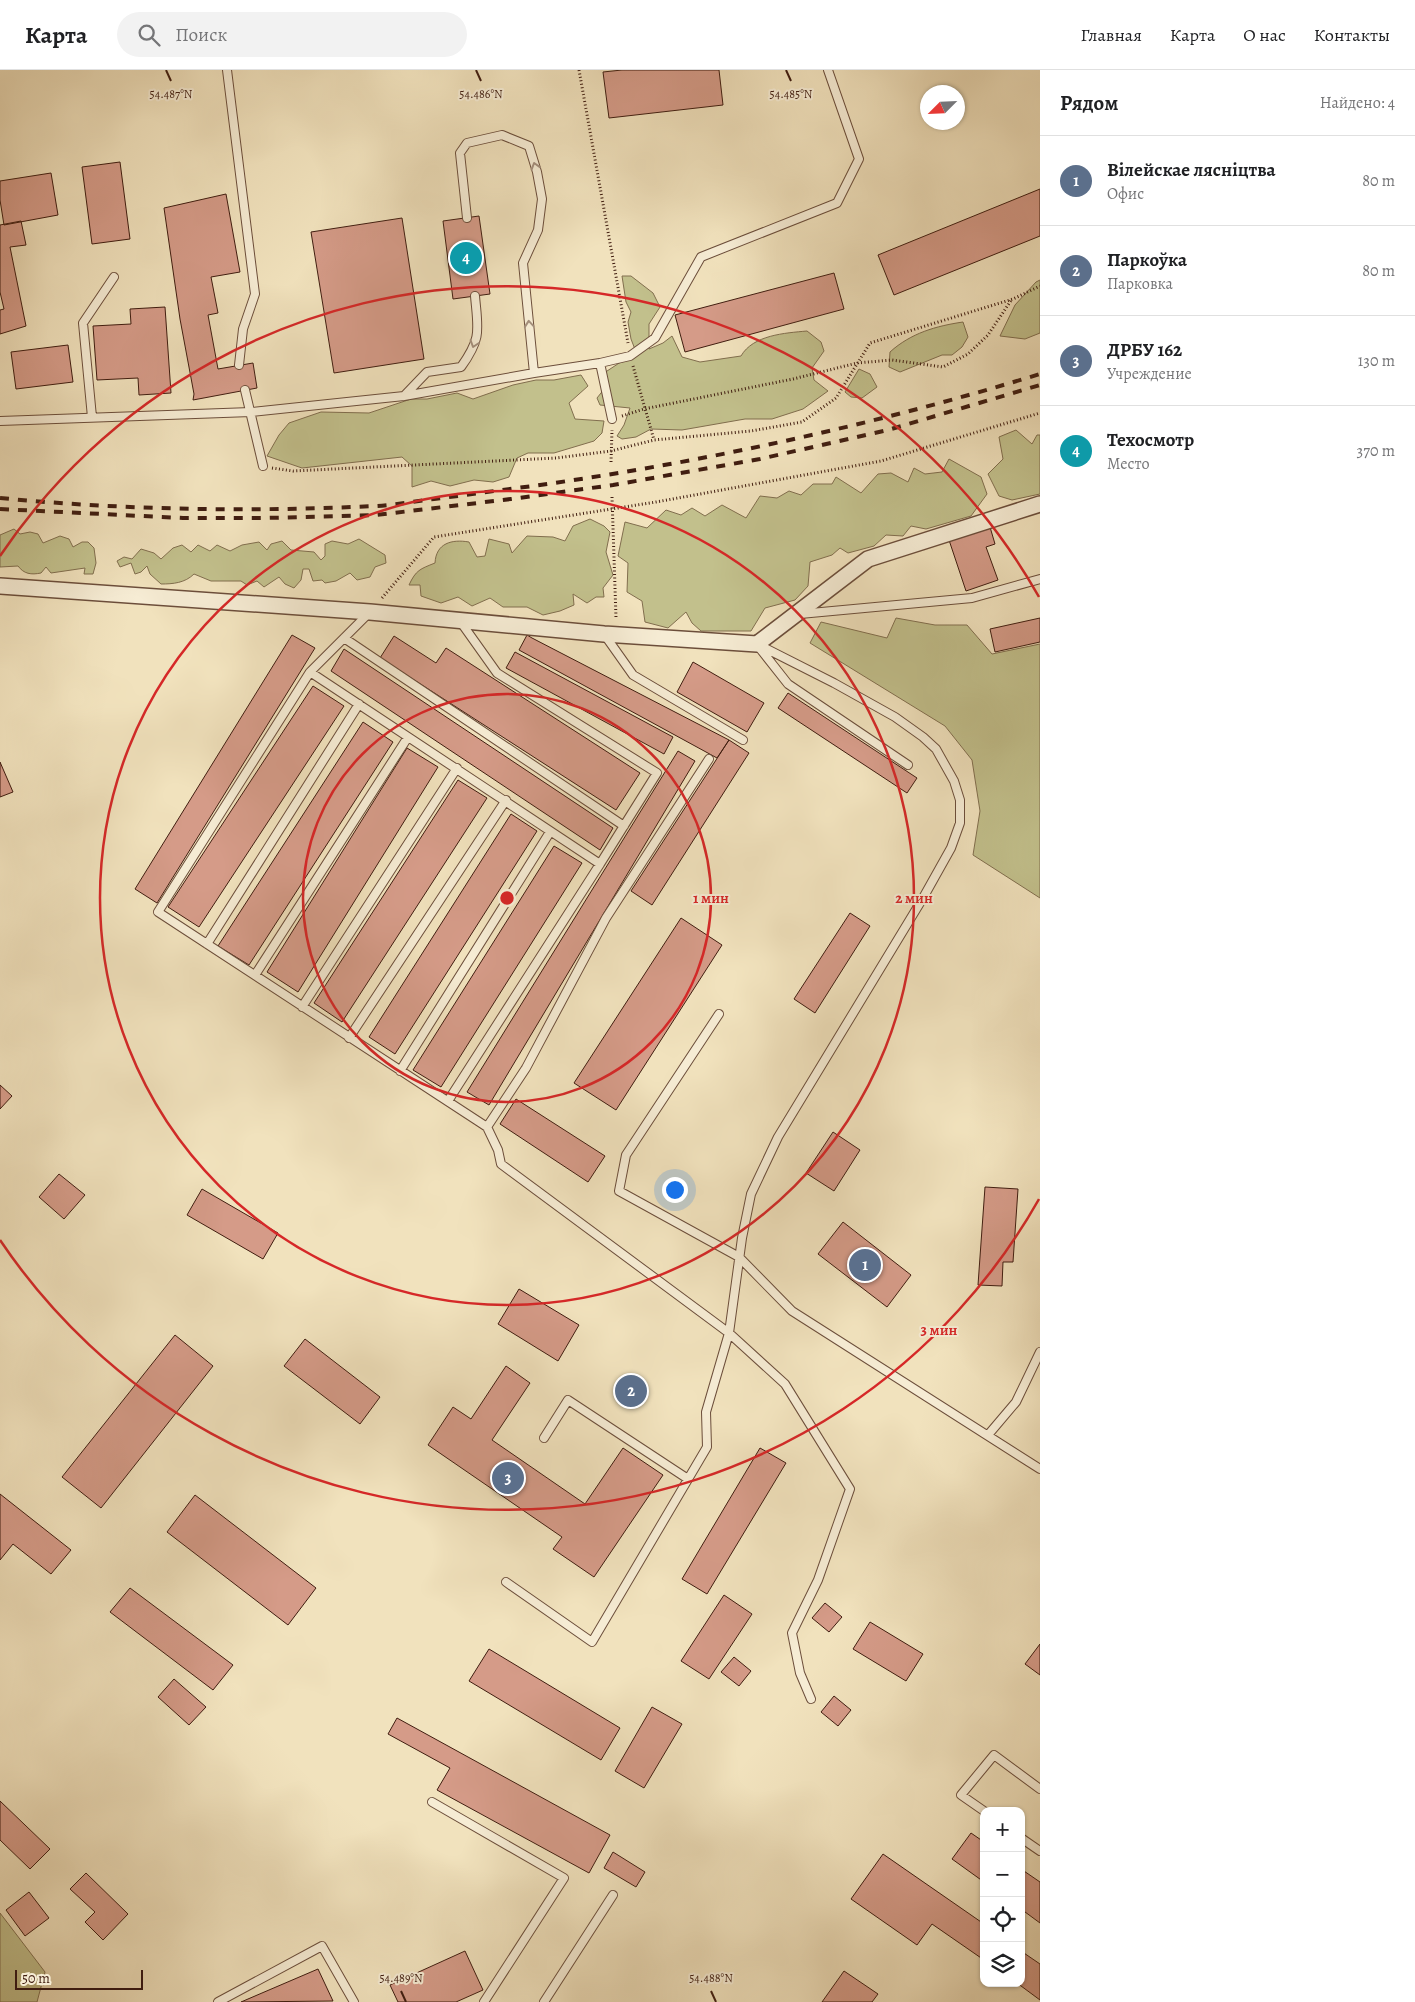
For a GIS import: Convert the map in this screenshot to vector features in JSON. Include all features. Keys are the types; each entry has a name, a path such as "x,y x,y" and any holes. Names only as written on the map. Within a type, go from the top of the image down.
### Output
{"street":[{"path":"0,586 370,612 604,634 757,644 868,559 1040,504"}],"lane":[{"path":"227,70 255,294 243,329 239,365"},
{"path":"0,421 252,412 404,396 534,372 600,363 630,356 655,338 701,257 836,203 859,159 828,70"},
{"path":"467,218 460,154 467,143 502,135 529,146 537,172 542,199 538,230 524,263 534,372"},
{"path":"92,417 83,323 114,277"},
{"path":"404,396 427,372 461,367 474,349 478,330 475,296"},
{"path":"600,363 612,419"},
{"path":"245,390 252,412 263,466"},
{"path":"796,614 972,598 1040,579"},
{"path":"370,612 310,672 158,912 487,1127 498,1150 501,1164 729,1333 785,1384 850,1489 818,1580 792,1633 800,1673 811,1699"},
{"path":"448,1101 657,773 496,673 460,620"},
{"path":"604,634 633,674 743,740"},
{"path":"344,638 624,826"},
{"path":"757,644 788,684 908,765"},
{"path":"506,1582 592,1642 707,1447 706,1412 729,1333 739,1257 751,1194 778,1137 927,890 951,848 960,823 961,811 958,791 949,770 936,749 923,737 895,717 834,683 757,644"},
{"path":"310,672 600,864"},
{"path":"207,944 359,704"},
{"path":"255,975 408,737"},
{"path":"487,1127 526,1068 606,918 709,759"},
{"path":"302,1007 457,768"},
{"path":"349,1038 506,800"},
{"path":"400,1071 550,832"},
{"path":"719,1014 626,1155 619,1191 739,1257 792,1311 1040,1469"},
{"path":"988,1435 1016,1402 1040,1352"},
{"path":"544,1438 568,1400 688,1479"},
{"path":"980,1808 961,1795 994,1755 1040,1788"},
{"path":"432,1802 564,1878 484,2002"},
{"path":"1025,1841 1040,1851"},
{"path":"544,2002 613,1895"},
{"path":"218,2002 322,1946 354,2002"}],"path":[{"path":"578,70 630,356 654,440"},
{"path":"263,466 293,471 556,458 610,451 654,440 751,431 802,422 836,398 870,342 1012,299 1040,286"},
{"path":"611,462 612,419 644,410 857,363 892,360 943,367 968,354 988,335 1012,299"},
{"path":"370,612 434,537 613,509 882,461 1040,414"},
{"path":"612,496 616,618"}],"shaded area":[{"path":"622,276 631,276 653,293 660,307 649,324 649,349 663,343 672,336 682,357 700,362 741,356 746,349 761,339 780,334 807,331 821,342 824,351 812,368 814,380 828,391 803,409 772,419 745,419 682,430 651,429 636,437 622,439 617,436 624,425 630,408 600,405 597,398 605,388 604,373 636,352 631,339 628,322 631,312 626,302"},
{"path":"1040,280 1040,333 1025,339 1000,336 1015,305"},
{"path":"963,322 968,337 962,347 952,355 942,355 900,372 889,367 890,352 906,340 924,331"},
{"path":"859,369 870,374 877,387 862,398 851,397 845,392"},
{"path":"581,375 588,386 569,403 575,419 604,421 602,433 594,441 554,453 528,453 517,458 509,477 493,482 474,480 450,486 431,481 412,487 412,466 402,457 302,468 267,456 279,435 289,423 321,412 369,413 411,399 427,399 457,393 473,399 513,385 536,380 554,380"},
{"path":"1016,430 1032,444 1037,435 1040,435 1040,494 1012,500 999,496 988,474 1003,459 999,437"},
{"path":"949,459 981,477 987,494 971,516 926,529 911,526 903,536 886,535 874,546 848,553 840,548 832,555 810,562 808,586 795,600 765,608 751,631 701,631 692,623 686,612 668,628 645,622 642,601 627,592 628,563 618,556 625,522 647,528 666,510 681,515 692,508 705,516 722,505 746,518 760,496 777,498 789,491 801,495 813,484 832,484 836,477 861,493 878,474 891,473 908,482 914,468 925,474 942,472"},
{"path":"590,519 604,526 610,532 606,552 613,575 603,588 604,597 596,597 587,603 573,594 574,605 543,615 527,607 503,607 490,598 472,606 458,597 441,603 421,596 420,585 409,585 419,571 435,563 438,551 451,542 469,542 477,557 485,556 489,539 509,544 512,553 527,536 553,537 565,541 573,526"},
{"path":"14,529 20,534 30,532 38,534 43,543 60,536 69,539 73,547 82,542 88,542 94,548 96,563 93,574 84,574 85,568 51,573 46,567 41,573 34,574 25,572 18,566 0,567 0,535"},
{"path":"359,539 385,555 386,563 375,567 370,577 357,580 350,573 336,581 325,583 322,580 313,581 309,569 303,569 301,580 294,588 285,584 279,577 264,587 257,581 247,585 241,581 211,581 194,574 179,582 161,584 150,574 147,566 141,572 135,574 131,563 120,567 117,561 124,557 132,559 141,549 154,553 161,559 173,548 182,545 191,552 198,545 210,551 217,545 230,551 242,545 259,542 267,550 271,544 282,541 291,550 314,552 321,560 325,556 325,544 332,541 348,544"},
{"path":"896,618 935,625 967,625 992,654 1040,644 1040,898 973,855 980,811 972,760 945,726 810,643 821,622 887,638"},
{"path":"0,1913 45,1972 37,2002 0,2002"}],"building":[{"path":"622,70 719,70 723,105 609,118 603,72"},
{"path":"120,162 130,239 92,244 82,167"},
{"path":"51,173 58,215 4,225 0,200 0,181"},
{"path":"1040,189 1040,236 894,295 878,255"},
{"path":"226,194 240,272 211,277 218,313 208,315 218,369 253,363 257,388 193,400 194,394 180,319 164,208"},
{"path":"479,216 490,294 453,299 443,221"},
{"path":"402,218 424,359 334,373 311,232"},
{"path":"21,221 26,245 10,247 26,326 0,334 0,310 4,309 0,292 0,225"},
{"path":"834,273 844,309 685,352 675,315"},
{"path":"165,307 171,393 139,395 138,378 97,380 93,326 131,324 130,309"},
{"path":"68,345 73,382 16,389 11,352"},
{"path":"990,527 995,544 986,547 998,580 966,591 949,540"},
{"path":"1040,618 1040,642 995,652 990,629"},
{"path":"292,635 315,648 157,903 135,889"},
{"path":"527,635 729,740 717,758 519,650"},
{"path":"394,636 436,663 446,648 640,773 616,810 380,658"},
{"path":"344,649 613,828 600,850 331,671"},
{"path":"515,652 673,737 664,754 506,668"},
{"path":"693,662 764,703 747,732 677,692"},
{"path":"313,686 344,706 199,927 168,907"},
{"path":"788,693 917,778 907,793 778,708"},
{"path":"363,722 393,742 249,965 218,946"},
{"path":"729,740 749,753 652,905 631,891"},
{"path":"407,748 438,767 298,992 267,972"},
{"path":"678,751 695,761 489,1105 467,1092"},
{"path":"0,762 13,792 0,797"},
{"path":"458,780 487,798 342,1022 314,1003"},
{"path":"511,814 537,831 395,1054 369,1037"},
{"path":"554,846 582,863 441,1087 413,1070"},
{"path":"850,913 870,926 815,1013 794,999"},
{"path":"681,918 722,945 616,1110 574,1083"},
{"path":"0,1085 12,1096 0,1109"},
{"path":"516,1099 605,1156 588,1182 500,1124"},
{"path":"833,1132 860,1150 834,1191 806,1173"},
{"path":"59,1174 85,1195 64,1219 39,1197"},
{"path":"985,1187 1018,1189 1013,1262 1003,1262 1002,1286 978,1285"},
{"path":"202,1189 278,1233 263,1259 187,1215"},
{"path":"843,1222 911,1275 887,1307 818,1254"},
{"path":"519,1289 579,1325 558,1361 498,1324"},
{"path":"175,1335 213,1366 101,1508 62,1477"},
{"path":"305,1339 380,1397 360,1424 284,1366"},
{"path":"506,1366 530,1383 492,1440 585,1504 623,1448 663,1475 594,1577 553,1549 562,1537 428,1445 453,1407 471,1419"},
{"path":"760,1448 786,1463 707,1594 682,1579"},
{"path":"0,1494 71,1550 51,1574 13,1544 0,1560"},
{"path":"195,1495 316,1588 288,1625 167,1532"},
{"path":"130,1588 233,1665 213,1690 110,1612"},
{"path":"724,1595 752,1614 709,1679 681,1661"},
{"path":"825,1603 842,1617 829,1632 812,1618"},
{"path":"870,1622 923,1654 906,1681 853,1649"},
{"path":"1040,1644 1040,1675 1025,1664"},
{"path":"489,1649 620,1728 601,1760 469,1681"},
{"path":"734,1657 751,1671 739,1686 721,1672"},
{"path":"174,1679 206,1707 189,1725 158,1697"},
{"path":"834,1696 851,1710 838,1726 821,1712"},
{"path":"652,1707 682,1724 644,1788 615,1771"},
{"path":"397,1718 610,1835 589,1873 437,1790 450,1768 388,1734"},
{"path":"0,1801 50,1849 30,1869 0,1840"},
{"path":"971,1833 980,1839 980,1879 952,1859"},
{"path":"613,1852 645,1872 636,1887 604,1868"},
{"path":"883,1854 980,1921 980,1957 932,1924 917,1945 851,1899"},
{"path":"1025,1872 1040,1882 1040,1923 1025,1912"},
{"path":"86,1873 128,1914 103,1940 85,1922 95,1912 70,1889"},
{"path":"29,1892 49,1918 25,1936 6,1910"},
{"path":"465,1951 483,1990 456,2002 398,2002 390,1985"},
{"path":"1025,1954 1040,1964 1040,2000 1022,1987 1025,1987"},
{"path":"318,1969 333,2001 241,2002"},
{"path":"844,1971 878,1994 872,2002 822,2002"}],"railway":[{"path":"0,498 93,505 188,509 282,509 390,505 533,486 661,466 852,426 1040,374"},
{"path":"0,509 183,518 265,518 376,515 511,499 613,485 760,459 888,430 1040,385"}],"place":[{"name":"Техосмотр","path":"466,258"},
{"name":"Вілейскае лясніцтва","path":"865,1265"},
{"name":"Паркоўка","path":"631,1391"},
{"name":"ДРБУ 162","path":"508,1478"}]}
